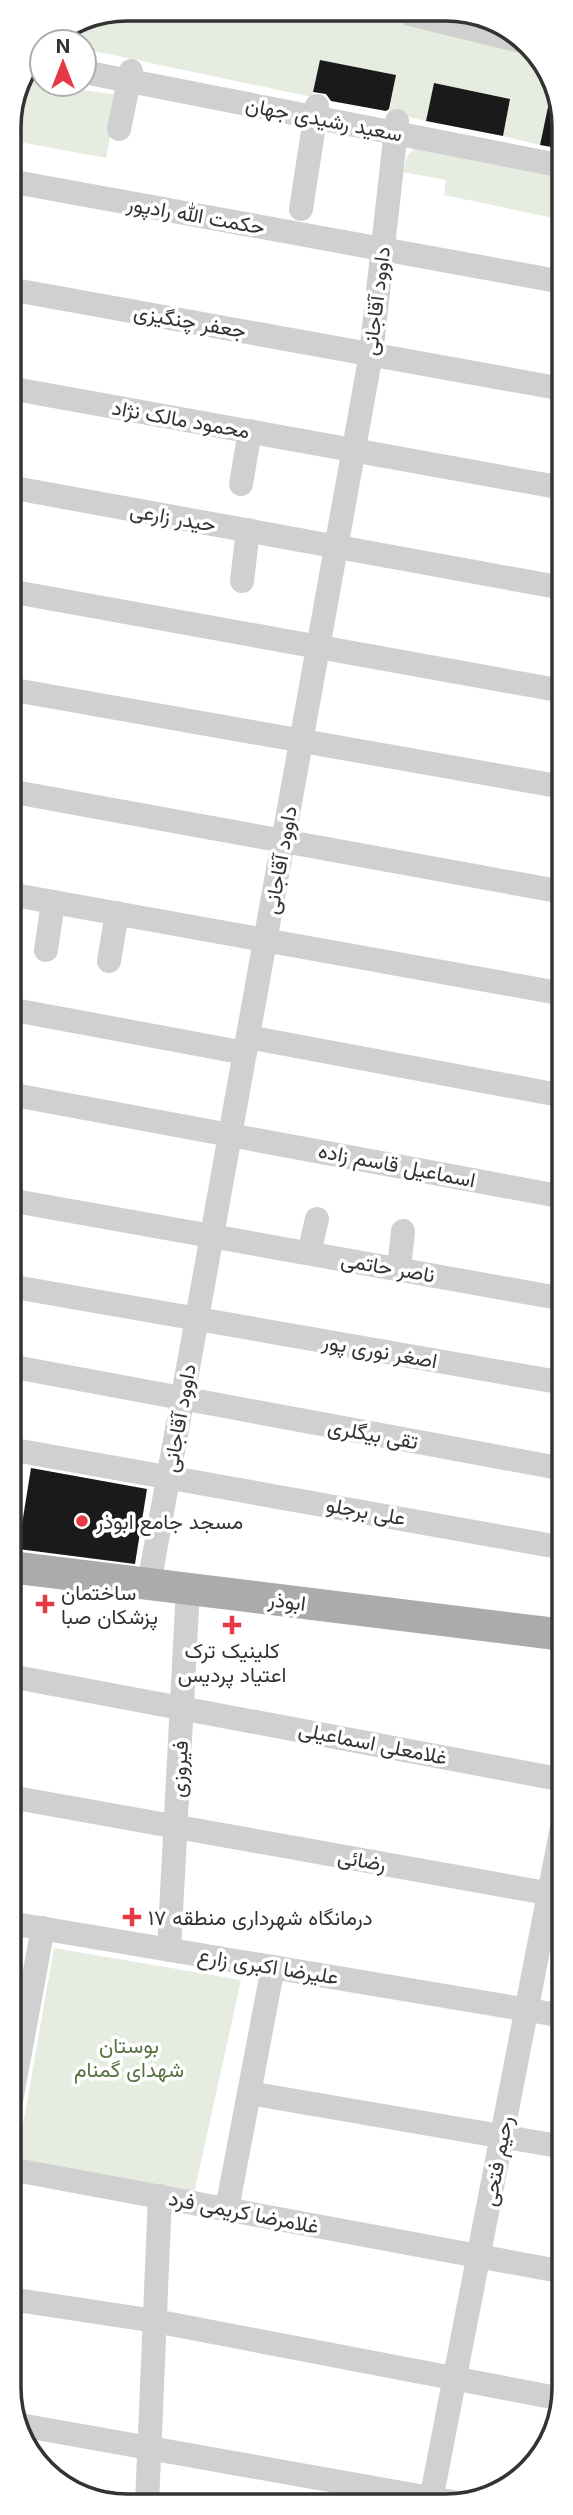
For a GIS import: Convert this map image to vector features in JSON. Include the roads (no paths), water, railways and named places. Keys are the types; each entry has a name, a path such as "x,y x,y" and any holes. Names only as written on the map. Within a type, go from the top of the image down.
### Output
{"main road":[{"name":"ابوذر","path":"21,1568 552,1634"}],"street":[{"path":"443,21 496,34"},
{"name":"سعید رشیدی جهان","path":"98,66 130,76"},
{"name":"سعید رشیدی جهان","path":"98,73 130,76 316,111 552,163"},
{"path":"119,129 130,76"},
{"path":"301,209 316,111"},
{"name":"سعید رشیدی جهان","path":"396,127 552,152"},
{"name":"داوود آقاجانی","path":"149,1584 371,354 396,127"},
{"name":"حکمت الله رادپور","path":"21,183 552,280"},
{"name":"جعفر چنگیزی","path":"21,291 552,387"},
{"name":"محمود مالک نژاد","path":"21,390 552,486"},
{"path":"241,484 250,431"},
{"name":"حیدر زارعی","path":"21,489 552,586"},
{"path":"242,581 248,530"},
{"path":"21,593 552,689"},
{"path":"21,691 552,786"},
{"path":"21,793 552,890"},
{"path":"21,896 552,992"},
{"path":"46,950 53,902"},
{"path":"109,961 117,914"},
{"path":"21,1011 552,1095"},
{"name":"اسماعیل قاسم زاده","path":"21,1096 552,1195"},
{"name":"ناصر حاتمی","path":"21,1202 552,1297"},
{"path":"309,1253 317,1219"},
{"path":"399,1269 404,1231"},
{"name":"اصغر نوری پور","path":"21,1288 552,1381"},
{"name":"تقی بیگلری","path":"21,1368 552,1467"},
{"name":"علی برجلو","path":"21,1451 169,1475 552,1546"},
{"name":"فیروزی","path":"169,1950 188,1589"},
{"name":"غلامعلی اسماعیلی","path":"21,1678 182,1706 552,1778"},
{"name":"رضائی","path":"21,1799 552,1894"},
{"name":"رحیم فتحی","path":"433,2494 527,2009 552,1911"},
{"name":"علیرضا اکبری زارع","path":"21,1925 552,2014"},
{"path":"21,2024 43,1928"},
{"path":"227,2209 273,1967"},
{"path":"249,2093 552,2145"},
{"name":"غلامرضا کریمی فرد","path":"21,2171 552,2270"},
{"path":"148,2494 160,2196"},
{"path":"21,2301 155,2321 552,2397"},
{"path":"29,2427 390,2494"}],"place":[{"name":"مسجد جامع ابوذر","path":"82,1521"},
{"name":"ساختمان پزشکان صبا","path":"45,1604"},
{"name":"کلینیک ترک اعتیاد پردیس","path":"232,1625"},
{"name":"درمانگاه شهرداری منطقه ۱۷","path":"132,1917"}],"park label":[{"name":"بوستان شهدای گمنام","path":"129,2057"}]}
